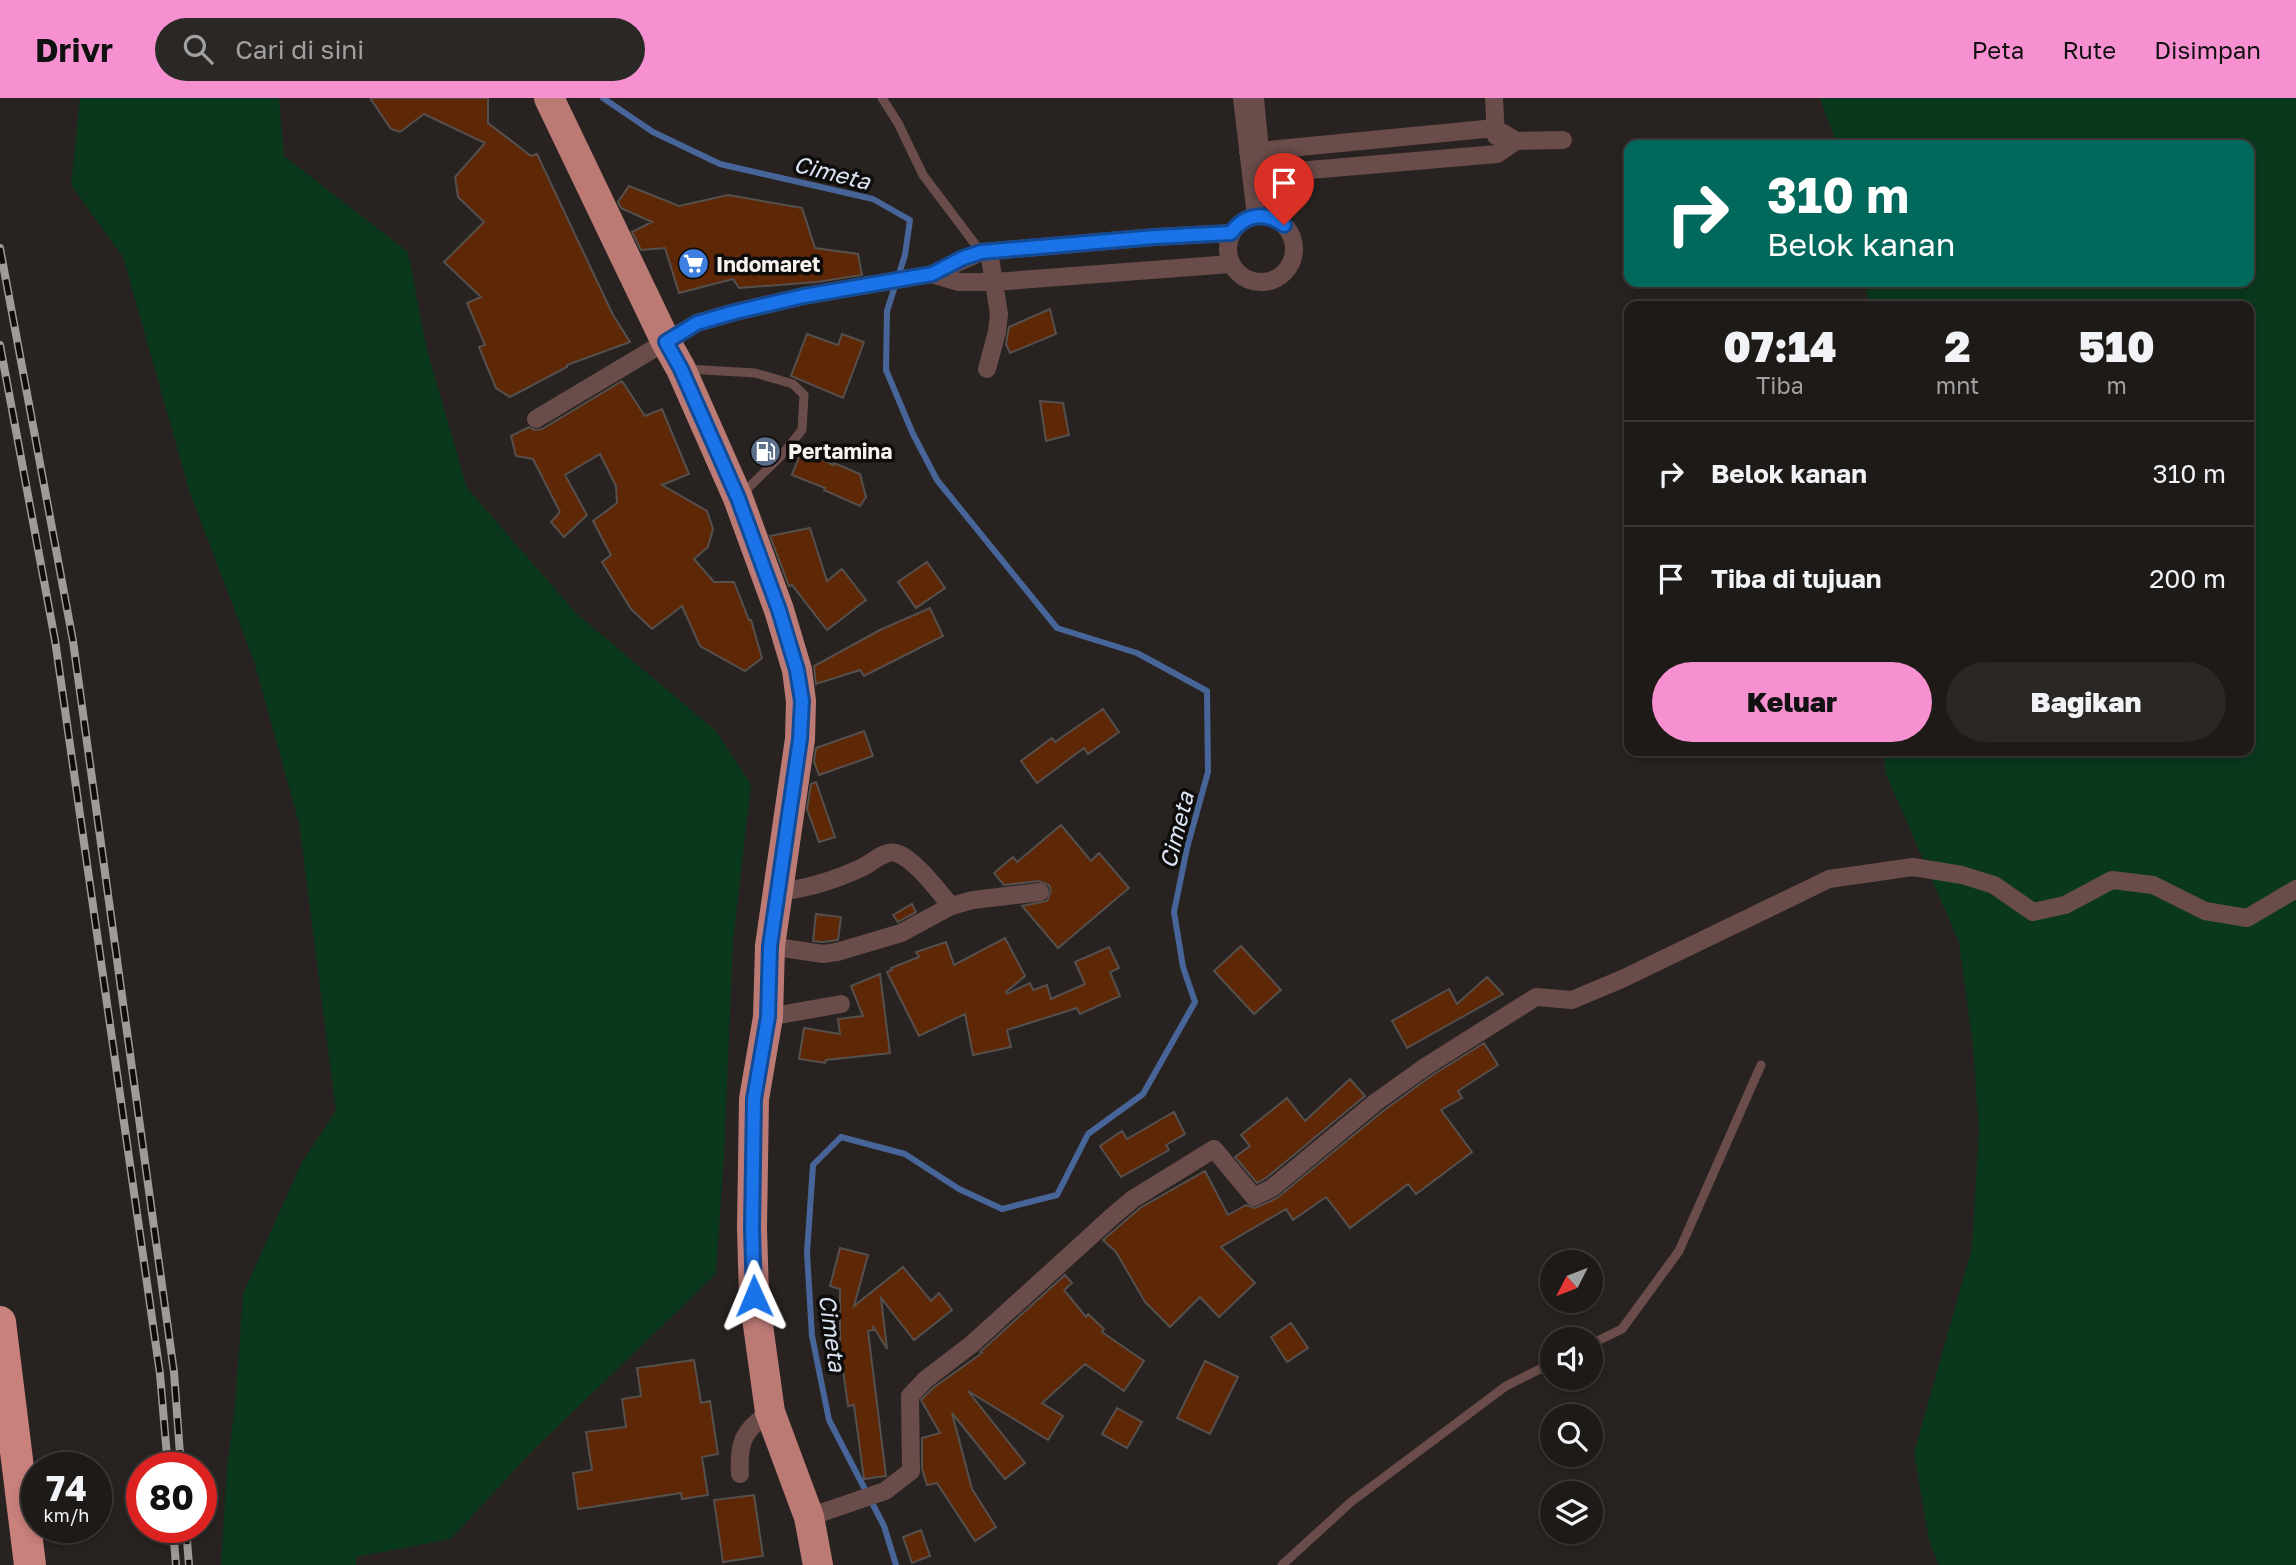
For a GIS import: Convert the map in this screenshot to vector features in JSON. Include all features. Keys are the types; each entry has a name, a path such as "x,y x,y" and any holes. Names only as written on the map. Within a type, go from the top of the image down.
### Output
{"highway":[{"path":"549,98 681,369 738,498 779,610 797,670 802,701 800,739 770,946 768,1017 754,1099 752,1228 754,1296 771,1412 809,1517 818,1565"},
{"path":"0,1322 30,1565"}],"street":[{"path":"1242,98 1262,174 1261,216"},
{"path":"1255,98 1254,151 1261,216"},
{"path":"1494,98 1497,154"},
{"path":"1254,151 1495,128 1516,141 1563,140"},
{"path":"1262,174 1497,154 1516,141"},
{"path":"1261,216 1276,219 1291,233 1294,253 1286,272 1278,278 1257,282 1238,273 1228,254 1231,233 1237,225 1261,216"},
{"path":"536,419 697,323 735,312 873,283 932,274 963,258 985,252 1231,233"},
{"path":"985,252 993,282 999,324 987,369"},
{"path":"932,274 959,282 993,282 1231,264"},
{"path":"778,892 804,889 893,853 904,857 920,871 951,906"},
{"path":"809,1517 885,1491 911,1471 910,1396 1133,1199 1214,1149 1254,1197 1272,1188 1376,1102 1425,1067 1536,998 1572,1000 1622,979 1829,879 1913,867 1962,875 1994,885 2033,912 2065,905 2112,880 2153,885 2205,911 2247,918 2296,889"},
{"path":"770,946 823,954 901,933 951,906 973,900 1040,892"},
{"path":"768,1017 841,1004"},
{"path":"740,1475 739,1449 744,1437 758,1421 771,1412"}],"lane":[{"path":"882,98 898,122 923,175 985,252"},
{"path":"681,369 755,373 793,384 804,395 802,430 780,457 738,498"},
{"path":"1603,1338 1622,1329 1679,1251 1761,1065"},
{"path":"1282,1565 1351,1502 1506,1386 1540,1369"}],"green space":[{"path":"80,98 279,98 284,156 408,252 427,350 467,488 577,614 716,731 751,784 733,942 716,1274 532,1451 451,1539 356,1557 356,1565 221,1565 243,1294 302,1162 336,1111 299,823 254,661 190,493 123,257 71,185"},
{"path":"1820,98 2296,98 2296,1565 1939,1565 1929,1540 1914,1453 1972,1248 1979,1130 1973,1046 1959,942 1886,774 1884,756 2254,756 2254,301 1868,301 1866,287 2254,287 2254,140 1835,140"}],"building":[{"path":"370,98 488,98 488,123 531,156 537,154 613,315 630,342 567,365 510,397 496,388 479,347 485,345 467,303 481,297 444,262 484,222 458,197 455,177 485,143 424,114 400,132 391,129"},
{"path":"629,186 679,206 728,195 802,208 815,248 858,254 862,275 817,282 739,288 733,279 679,293 665,248 641,250 632,232 652,222 621,208 618,202"},
{"path":"1050,309 1056,334 1010,353 1006,344 1009,327"},
{"path":"807,334 838,345 842,334 864,342 843,398 791,376"},
{"path":"622,381 645,416 662,409 689,474 662,485 707,511 713,529 708,547 694,559 714,582 734,582 751,620 762,658 745,671 700,646 682,606 652,629 631,609 602,562 611,555 593,521 617,503 616,486 600,454 565,475 587,515 564,537 551,522 560,512 533,459 516,456 511,436 529,427 542,429"},
{"path":"1040,401 1063,403 1069,435 1046,441"},
{"path":"802,449 833,465 834,463 860,474 866,497 860,506 792,475"},
{"path":"810,528 827,581 842,569 866,600 827,630 792,585 789,586 770,536"},
{"path":"927,562 945,588 916,608 898,582"},
{"path":"930,608 943,636 864,676 860,670 816,684 814,666 880,630"},
{"path":"1103,709 1119,732 1088,754 1084,748 1037,783 1021,761 1052,738 1055,742"},
{"path":"864,731 873,756 819,775 814,762 816,748"},
{"path":"816,782 835,837 819,842 807,809 811,784"},
{"path":"1061,825 1091,861 1099,853 1129,888 1058,948 1022,906 1047,901 1051,891 1049,885 1039,881 1004,885 994,873 1013,857 1017,862"},
{"path":"912,904 916,912 898,922 893,915"},
{"path":"816,914 841,917 838,940 813,941"},
{"path":"1005,938 1025,976 1006,992 1007,994 1030,983 1033,990 1047,985 1051,999 1085,984 1075,962 1109,947 1119,968 1110,972 1120,996 1080,1014 1077,1008 1007,1030 1011,1047 973,1055 965,1014 919,1036 887,972 919,957 916,952 946,942 954,965"},
{"path":"1241,946 1281,990 1254,1014 1214,971"},
{"path":"880,974 890,1053 826,1060 825,1063 799,1059 804,1028 840,1034 838,1019 863,1016 851,986"},
{"path":"1487,977 1503,994 1407,1048 1392,1021 1449,989 1457,1004"},
{"path":"1484,1043 1498,1065 1458,1091 1462,1098 1441,1110 1472,1152 1416,1194 1408,1184 1350,1228 1326,1197 1293,1220 1286,1209 1221,1247 1255,1283 1219,1317 1200,1297 1170,1327 1145,1302 1116,1252 1103,1240 1140,1208 1205,1171 1228,1215 1246,1205 1255,1208 1277,1198 1383,1111 1431,1076"},
{"path":"1350,1079 1365,1096 1257,1183 1235,1157 1250,1146 1241,1135 1287,1098 1305,1121"},
{"path":"1174,1112 1185,1134 1166,1145 1169,1150 1121,1177 1100,1146 1122,1131 1127,1139"},
{"path":"840,1248 868,1255 854,1306 903,1267 931,1301 939,1293 952,1310 914,1340 881,1298 887,1349 873,1326 874,1330 868,1331 886,1476 864,1479 854,1405 848,1406 840,1348 840,1289 830,1286"},
{"path":"1065,1275 1072,1283 1064,1290 1086,1317 1088,1314 1104,1329 1102,1332 1144,1361 1124,1391 1085,1364 1042,1403 1063,1416 1048,1440 968,1391 1025,1463 1005,1479 952,1413 972,1489 996,1527 975,1541 937,1483 927,1485 922,1468 922,1438 940,1433 921,1400 933,1388 982,1353 980,1352"},
{"path":"1291,1323 1308,1348 1287,1362 1271,1337"},
{"path":"694,1360 701,1403 710,1401 718,1454 702,1457 708,1495 682,1499 681,1493 578,1509 573,1473 592,1470 586,1432 626,1427 622,1399 641,1396 637,1368"},
{"path":"1205,1361 1238,1377 1210,1434 1177,1418"},
{"path":"1117,1408 1142,1422 1127,1448 1102,1434"},
{"path":"754,1495 763,1556 723,1562 714,1500"},
{"path":"921,1530 930,1556 912,1563 903,1537"}],"waterway":[{"name":"Cimeta","path":"603,98 653,132 720,164 873,199 910,220 905,255 887,311 886,370 913,434 937,480 1057,628 1137,653 1207,691 1208,772 1187,848 1174,912 1183,967 1195,1002 1143,1094 1088,1134 1057,1195 1002,1209 959,1189 905,1154 841,1137 813,1165 807,1253 812,1336 829,1420 884,1526 896,1565"}],"railway":[{"path":"0,248 73,641 174,1372 180,1452"},
{"path":"0,345 55,640 160,1374 167,1452"},
{"path":"174,1543 176,1565"},
{"path":"187,1543 189,1565"}],"place":[{"name":"Indomaret","path":"693,264"},
{"name":"Pertamina","path":"765,451"}],"route":[{"path":"754,1296 754,1099 768,1017 770,946 800,739 802,701 797,670 779,610 738,498 681,369 666,342 697,323 735,312 804,296 932,274 981,252 1231,233 1237,225 1256,216 1276,219 1284,225"}]}
